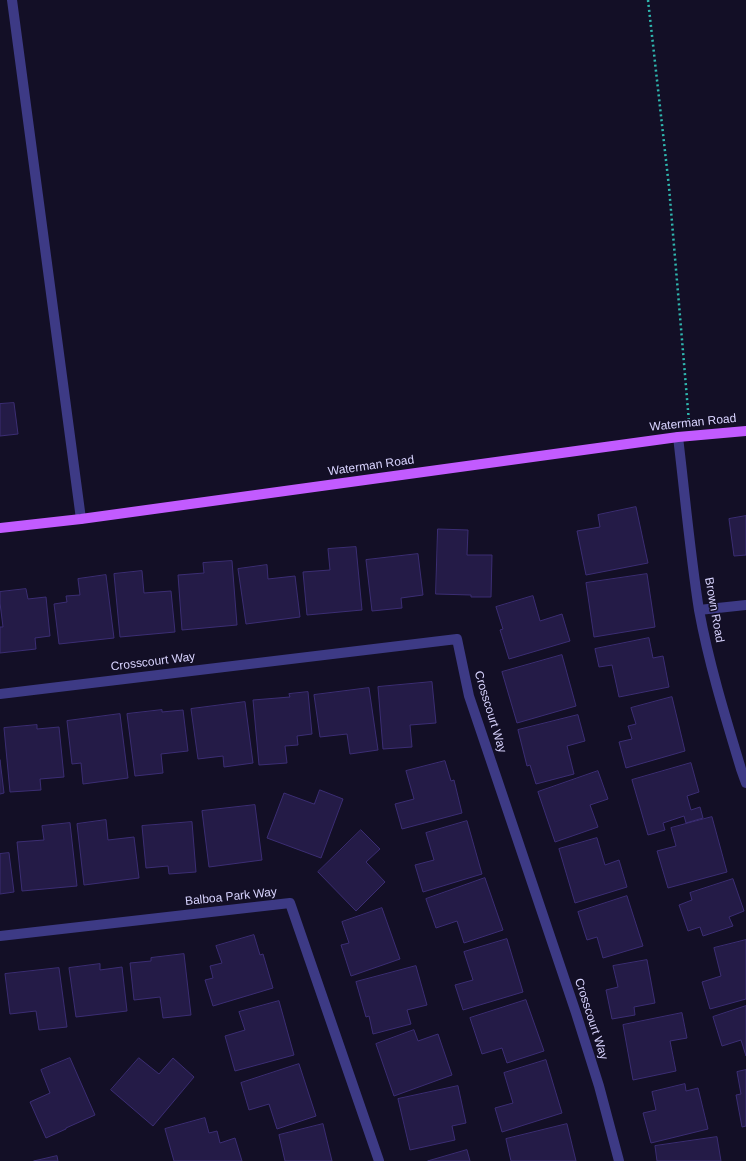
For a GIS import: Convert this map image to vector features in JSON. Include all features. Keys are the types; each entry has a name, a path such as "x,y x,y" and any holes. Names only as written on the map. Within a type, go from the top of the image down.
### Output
{"main road":[{"name":"Waterman Road","path":"0,528 81,519 678,437 746,431"}],"street":[{"path":"12,0 81,519"},
{"name":"Brown Road","path":"678,437 699,610 715,681 746,783"},
{"path":"699,610 746,605"},
{"name":"Crosscourt Way","path":"0,694 457,639 469,696 576,1014 599,1086 619,1161"},
{"name":"Balboa Park Way","path":"0,936 290,903 379,1161"}],"path":[{"path":"648,0 669,187 691,436"}],"building":[{"path":"14,403 18,434 0,436 0,404"},
{"path":"636,507 648,563 586,575 577,531 600,527 598,515"},
{"path":"746,516 746,555 734,556 729,519"},
{"path":"438,529 468,530 467,555 492,555 491,597 436,594"},
{"path":"356,547 362,610 307,615 303,572 330,570 328,549"},
{"path":"418,554 423,595 401,598 402,608 372,611 366,560"},
{"path":"232,561 237,625 182,630 178,575 204,573 203,563"},
{"path":"267,565 268,579 295,576 300,617 246,624 238,569"},
{"path":"142,571 144,593 171,591 175,632 120,637 114,574"},
{"path":"647,574 655,627 594,637 586,583"},
{"path":"106,575 114,638 59,644 54,604 67,602 66,596 80,595 78,579"},
{"path":"26,589 28,599 46,597 50,636 35,638 36,649 0,653 0,627 3,627 0,592"},
{"path":"533,596 540,621 562,614 570,641 509,659 500,630 503,629 496,607"},
{"path":"649,638 653,658 663,656 669,687 619,697 612,665 599,667 595,649"},
{"path":"562,655 576,706 517,723 502,672"},
{"path":"432,682 436,723 410,725 412,747 383,749 378,687"},
{"path":"369,688 378,750 350,754 347,734 320,737 314,695"},
{"path":"308,692 312,734 297,736 298,745 285,746 287,763 259,765 253,700 290,697 289,694"},
{"path":"672,697 685,751 626,768 619,742 632,739 628,726 636,724 631,708"},
{"path":"245,702 253,763 224,767 223,756 198,759 191,709"},
{"path":"162,710 162,712 183,710 188,751 161,754 163,773 135,776 127,714"},
{"path":"120,714 128,778 83,784 81,763 72,764 67,721"},
{"path":"578,715 585,741 567,746 574,774 536,784 530,765 527,766 518,730"},
{"path":"37,725 37,729 59,727 64,777 40,779 41,790 10,792 4,728"},
{"path":"0,760 4,793 0,794"},
{"path":"445,761 451,781 454,780 462,813 402,829 395,804 414,799 406,771"},
{"path":"691,763 699,792 687,796 691,810 700,807 703,818 686,823 684,816 663,823 665,830 648,835 632,780"},
{"path":"598,771 608,799 590,805 598,827 555,842 538,792"},
{"path":"320,790 343,799 321,858 267,838 284,793 314,804"},
{"path":"255,805 262,860 209,867 202,811"},
{"path":"712,817 727,872 668,888 657,851 676,846 671,828"},
{"path":"106,820 108,840 134,837 139,878 84,885 77,824"},
{"path":"467,821 482,874 423,892 415,865 434,860 426,833"},
{"path":"192,822 196,872 169,874 168,866 146,868 142,826"},
{"path":"70,823 77,886 22,891 17,842 44,840 42,826"},
{"path":"361,830 380,849 366,862 385,882 356,911 318,872"},
{"path":"597,838 605,865 619,860 627,887 575,903 559,849"},
{"path":"9,853 14,892 0,894 0,854"},
{"path":"485,878 503,930 464,943 457,921 436,928 426,899"},
{"path":"733,879 744,911 729,917 733,926 703,936 700,927 688,931 679,905 692,900 690,893"},
{"path":"627,896 643,946 603,958 597,937 587,940 578,912"},
{"path":"382,908 400,959 351,976 341,945 349,943 342,922"},
{"path":"254,935 260,955 263,954 273,988 213,1006 205,980 213,978 210,966 222,963 216,946"},
{"path":"507,939 523,992 463,1010 455,985 473,980 464,952"},
{"path":"746,940 746,999 710,1009 702,982 721,976 714,948"},
{"path":"184,954 191,1015 163,1018 160,997 134,1000 130,963 151,961 151,958"},
{"path":"647,960 655,1003 634,1007 635,1015 612,1019 606,990 618,987 613,966"},
{"path":"100,964 100,970 122,967 127,1011 76,1017 69,968"},
{"path":"416,966 427,1005 407,1010 411,1024 373,1034 369,1016 366,1017 356,982"},
{"path":"59,968 67,1027 39,1030 36,1011 10,1014 5,974"},
{"path":"526,1000 544,1051 507,1063 502,1048 482,1054 470,1018"},
{"path":"279,1001 294,1055 235,1071 225,1036 245,1030 239,1012"},
{"path":"746,1006 746,1056 741,1040 722,1046 713,1017"},
{"path":"682,1013 687,1038 670,1041 676,1071 633,1080 623,1025"},
{"path":"414,1030 418,1041 438,1034 452,1075 394,1096 376,1044"},
{"path":"70,1058 95,1115 46,1138 30,1102 50,1093 41,1070"},
{"path":"139,1058 159,1074 173,1058 194,1077 153,1126 111,1090"},
{"path":"546,1060 562,1113 502,1132 495,1108 513,1103 504,1073"},
{"path":"299,1064 316,1116 277,1129 269,1104 249,1110 241,1083"},
{"path":"746,1070 746,1126 742,1127 736,1095 741,1094 737,1072"},
{"path":"685,1084 686,1091 698,1088 708,1129 651,1143 643,1113 656,1110 652,1092"},
{"path":"458,1086 466,1123 452,1126 455,1140 410,1150 398,1099"},
{"path":"205,1118 209,1133 217,1131 220,1143 235,1138 242,1161 174,1161 165,1129"},
{"path":"323,1124 332,1161 285,1161 279,1135"},
{"path":"567,1124 576,1161 511,1161 506,1139"},
{"path":"717,1137 721,1161 657,1161 655,1146"},
{"path":"467,1150 470,1161 428,1161"},
{"path":"57,1156 58,1161 34,1161"}]}
